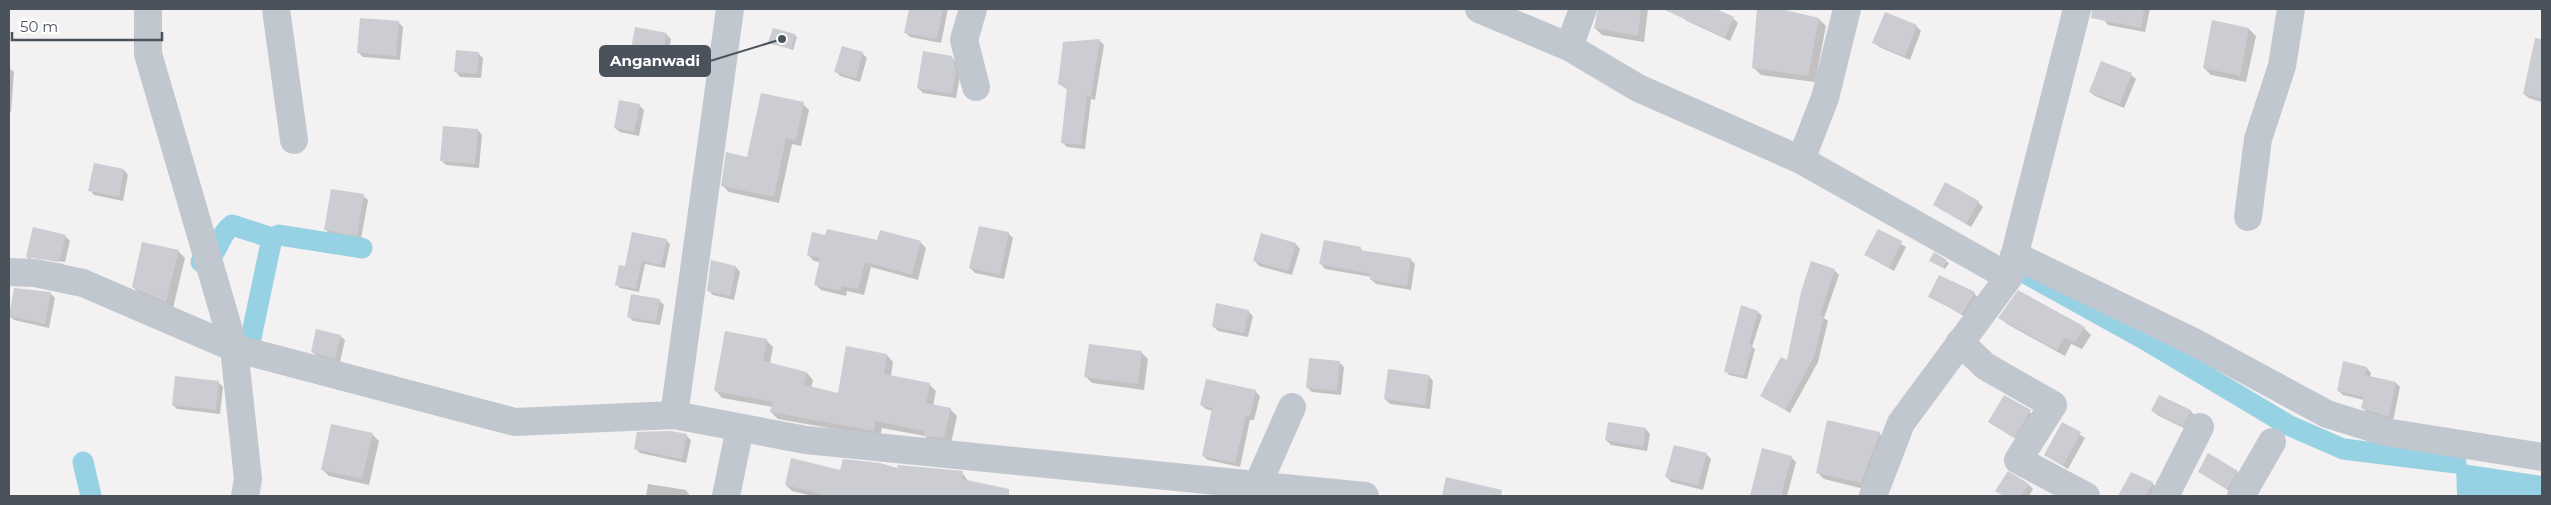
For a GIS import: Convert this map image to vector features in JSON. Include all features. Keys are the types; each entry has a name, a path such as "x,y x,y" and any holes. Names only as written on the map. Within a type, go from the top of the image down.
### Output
{"street":[{"path":"148,9 148,54 234,348 248,479 245,496"},
{"path":"276,9 294,140"},
{"path":"674,415 730,9"},
{"path":"973,9 964,40 976,87"},
{"path":"1480,9 1569,47 1638,88 1803,153"},
{"path":"1569,47 1583,9"},
{"path":"1803,153 1825,98 1847,9"},
{"path":"1873,496 1901,423 2012,266 2077,9"},
{"path":"2248,217 2258,140 2282,66 2291,9"},
{"path":"1700,95 2012,266 2192,341 2327,414 2385,432 2542,457"},
{"path":"9,272 35,273 83,284 234,348 515,422 674,415 816,441 1365,496"},
{"path":"1960,342 1985,366 2053,405 2018,460 2086,496"},
{"path":"1258,484 1292,407"},
{"path":"2165,496 2200,427"},
{"path":"726,496 740,428"},
{"path":"2241,496 2272,442"}],"water":[{"path":"2456,463 2542,476 2542,496 2457,496"}],"building":[{"path":"909,9 943,9 937,39 904,33"},
{"path":"1598,9 1641,9 1638,36 1594,28"},
{"path":"1663,9 1716,9 1734,17 1725,38"},
{"path":"1757,9 1781,9 1819,18 1808,76 1752,68"},
{"path":"2092,9 2144,9 2141,28 2091,18"},
{"path":"1885,12 1917,25 1905,56 1872,43"},
{"path":"360,18 399,21 396,56 357,53"},
{"path":"2212,20 2249,28 2240,76 2203,68"},
{"path":"635,27 667,33 661,61 630,55"},
{"path":"773,28 795,34 791,49 768,43"},
{"path":"2535,38 2542,39 2542,99 2523,94"},
{"path":"1100,39 1091,97 1087,95 1081,145 1061,143 1067,88 1058,84 1063,42"},
{"path":"842,46 863,52 856,78 834,72"},
{"path":"456,50 479,52 477,74 454,72"},
{"path":"923,51 952,56 956,71 952,94 917,88"},
{"path":"2101,61 2132,73 2120,104 2089,92"},
{"path":"761,93 804,102 796,140 786,138 774,197 721,186 726,152 747,157"},
{"path":"619,100 640,104 634,132 614,128"},
{"path":"443,126 478,129 475,164 440,161"},
{"path":"94,163 124,169 119,197 88,191"},
{"path":"1945,182 1979,201 1966,224 1933,205"},
{"path":"331,189 364,194 357,236 324,230"},
{"path":"979,226 1009,232 1000,275 969,268"},
{"path":"33,227 66,235 59,262 26,257"},
{"path":"827,229 877,240 880,230 921,241 912,275 865,262 858,289 842,286 840,291 814,285 820,258 807,255 812,232 825,235"},
{"path":"1878,229 1902,241 1889,267 1864,255"},
{"path":"632,232 667,239 661,265 642,261 636,289 615,285 619,265 625,266"},
{"path":"1261,233 1296,243 1288,271 1253,261"},
{"path":"1324,240 1361,247 1360,250 1411,258 1407,286 1370,280 1371,274 1319,264"},
{"path":"142,242 179,250 166,302 132,287"},
{"path":"1934,252 1947,260 1943,268 1929,261"},
{"path":"711,260 736,266 730,296 707,291"},
{"path":"1811,261 1835,269 1820,315 1824,316 1814,357 1785,410 1760,396 1781,357 1787,360 1801,292"},
{"path":"1939,275 1975,292 1962,314 1928,297"},
{"path":"14,288 51,292 45,324 9,316"},
{"path":"2018,290 2085,327 2075,342 2064,338 2057,350 1998,318"},
{"path":"631,294 660,299 656,322 627,317"},
{"path":"1216,303 1249,310 1244,333 1212,327"},
{"path":"1741,305 1758,311 1749,344 1752,345 1744,376 1724,372"},
{"path":"316,329 341,335 335,359 311,352"},
{"path":"725,331 767,339 763,361 807,372 804,385 838,393 846,346 887,354 884,374 930,383 926,403 951,408 944,438 923,436 924,431 875,421 874,431 770,412 773,402 714,391"},
{"path":"1089,344 1142,351 1138,384 1084,377"},
{"path":"1309,358 1340,361 1337,391 1306,388"},
{"path":"2343,361 2367,367 2365,375 2396,382 2389,417 2361,408 2364,397 2337,391"},
{"path":"1388,369 1429,375 1425,405 1384,399"},
{"path":"175,376 219,381 216,410 172,405"},
{"path":"1206,379 1256,390 1250,416 1246,416 1235,463 1202,456 1212,408 1200,405"},
{"path":"2004,395 2031,410 2014,438 1988,422"},
{"path":"2159,395 2191,410 2183,426 2151,411"},
{"path":"1827,420 1880,432 1861,483 1816,473"},
{"path":"1608,422 1646,428 1643,447 1605,440"},
{"path":"2062,422 2081,432 2063,466 2044,455"},
{"path":"331,424 373,433 362,479 321,470"},
{"path":"671,431 687,434 682,459 634,449 637,432"},
{"path":"1674,445 1707,453 1698,486 1665,477"},
{"path":"1762,448 1792,456 1781,496 1750,496"},
{"path":"2208,453 2238,471 2227,489 2198,472"},
{"path":"791,458 840,470 843,459 880,463 897,468 898,465 963,471 962,479 1009,489 1009,496 828,496 785,485"},
{"path":"2008,471 2029,484 2021,496 2004,496 1995,491"},
{"path":"2131,472 2153,482 2146,496 2118,496"},
{"path":"1446,477 1502,490 1501,496 1442,496"}],"waterway":[{"path":"201,262 211,256 227,229 232,225 266,236 271,243 248,352"},
{"path":"268,239 279,235 362,248"},
{"path":"2025,273 2144,339 2288,425 2343,449 2456,463"},
{"path":"83,462 91,496"}],"place":[{"name":"Anganwadi","path":"782,39"}]}
